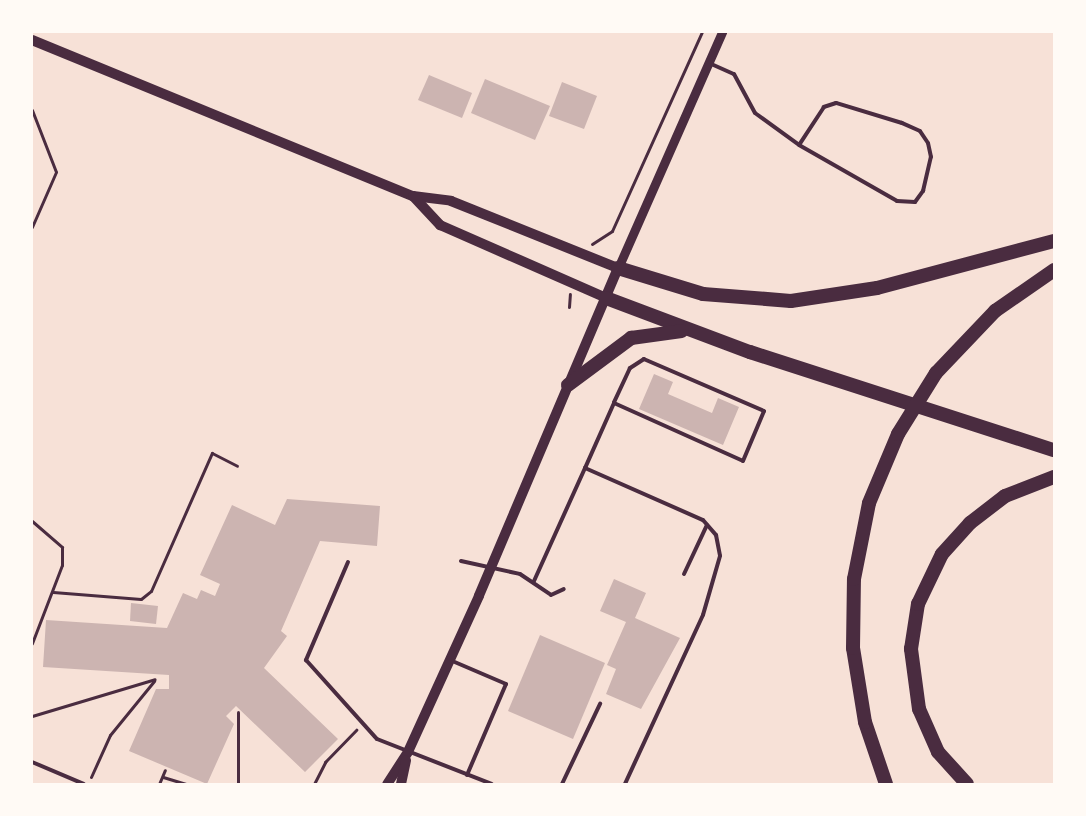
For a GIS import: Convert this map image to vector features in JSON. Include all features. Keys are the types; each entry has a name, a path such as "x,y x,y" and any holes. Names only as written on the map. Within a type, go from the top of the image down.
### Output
{"highway":[{"path":"618,268 703,294 791,301 877,288 1054,241"},
{"path":"886,784 865,722 853,648 854,579 872,493 898,434 942,366 995,311 1054,270"},
{"path":"606,298 699,333 1054,450"},
{"path":"568,385 642,334 699,333"},
{"path":"966,784 938,752 919,710 911,649 918,604 942,554 970,523 1005,496 1054,477"}],"main road":[{"path":"32,40 413,196 451,201 618,268 491,566 408,752 387,784"},
{"path":"413,196 440,225 606,298"},
{"path":"401,784 408,752"}],"street":[{"path":"618,268 722,32"}],"lane":[{"path":"709,63 734,74 755,113 799,145 897,201 915,202 923,191 931,157 928,143 920,131 902,123 836,104 817,115 799,145"},
{"path":"534,581 614,403 630,368 644,359 764,411 743,461 614,403"},
{"path":"585,468 707,525 720,556 703,615 625,784"},
{"path":"684,574 707,525"},
{"path":"461,561 491,566 534,581 550,595 564,589"},
{"path":"348,562 306,660 377,739 492,784"},
{"path":"449,660 506,684 467,775"},
{"path":"562,784 600,704"},
{"path":"32,762 86,784"}],"path":[{"path":"592,243 612,231 702,32"},
{"path":"32,110 56,172 32,227"},
{"path":"53,592 141,599 152,591 212,453 237,466"},
{"path":"32,521 62,547 53,592 32,643"},
{"path":"32,716 155,679 110,735 86,784"},
{"path":"238,712 238,784"},
{"path":"314,784 325,762 357,729"},
{"path":"159,784 165,770"},
{"path":"163,777 186,784"}],"building":[{"path":"429,75 472,93 462,118 418,100"},
{"path":"485,79 550,106 535,140 471,113"},
{"path":"562,82 597,96 584,129 549,116"},
{"path":"654,374 673,382 668,394 712,413 718,398 739,407 723,445 639,409"},
{"path":"287,499 380,506 377,546 320,541 281,631 287,636 264,668 338,739 305,772 236,706 226,716 234,724 207,784 129,751 156,689 169,689 169,675 43,667 46,620 167,628 183,593 197,599 201,590 215,596 220,584 200,575 232,505 275,525"},
{"path":"614,579 646,593 635,618 680,638 641,709 606,694 616,669 607,665 626,622 600,611"},
{"path":"131,603 158,606 156,624 130,621"},
{"path":"540,635 605,663 573,739 508,711"}]}
